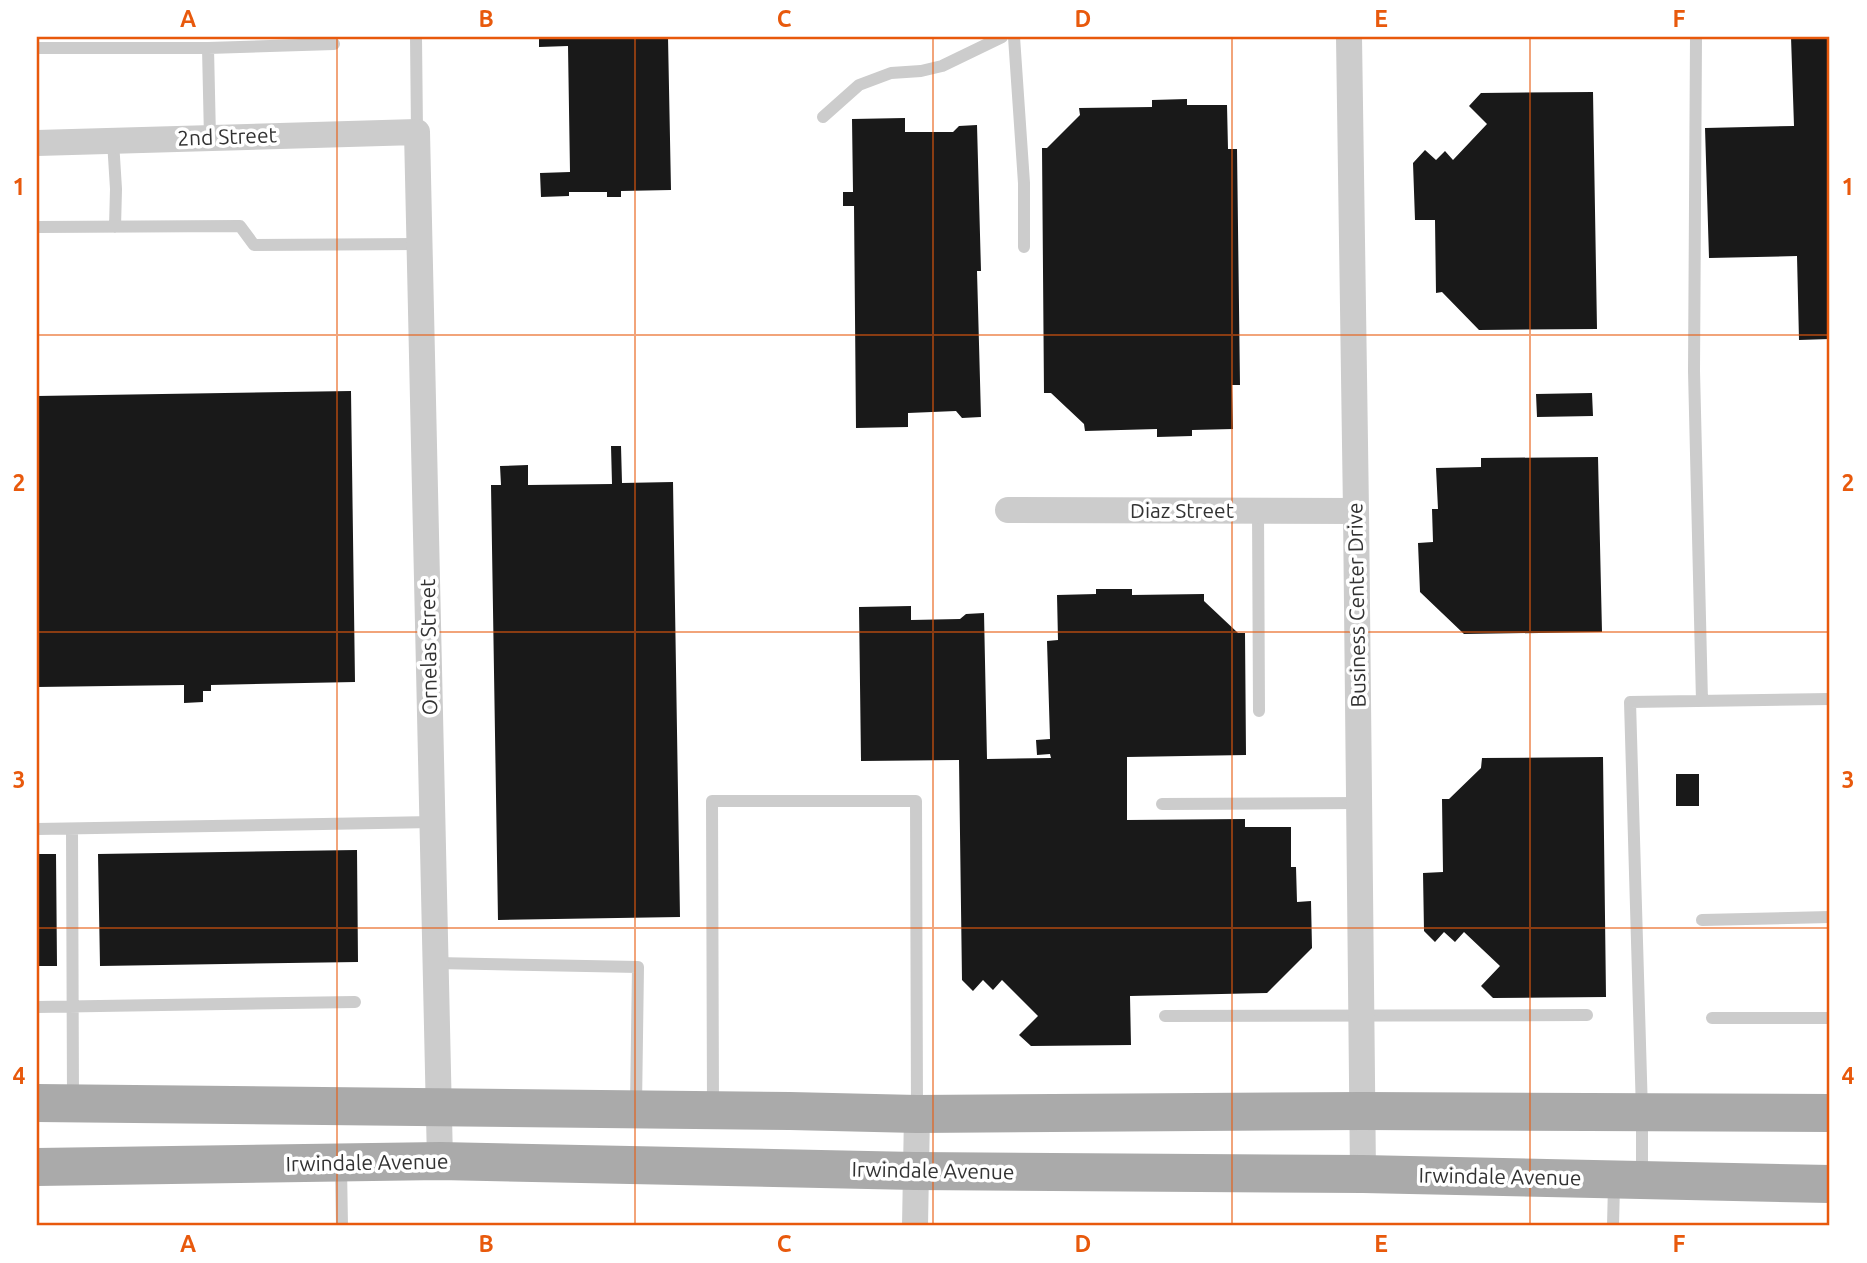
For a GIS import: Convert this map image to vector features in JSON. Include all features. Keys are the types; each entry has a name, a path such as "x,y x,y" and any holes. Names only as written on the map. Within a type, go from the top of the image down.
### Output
{"main road":[{"path":"55,1103 917,1114 1362,1111 1830,1113"},
{"name":"Irwindale Avenue","path":"37,1167 440,1161 915,1171 1363,1174 1830,1184"}],"street":[{"name":"Business Center Drive","path":"1349,37 1363,1174"},
{"name":"2nd Street","path":"37,143 417,132"},
{"name":"Ornelas Street","path":"417,132 440,1161"},
{"name":"Diaz Street","path":"1008,510 1356,511"},
{"path":"915,1226 917,1114"}],"lane":[{"path":"416,37 417,132"},
{"path":"823,117 859,85 891,73 943,66 1002,37"},
{"path":"1014,37 1024,183 1024,247"},
{"path":"1696,37 1694,371 1702,701"},
{"path":"37,48 208,48 334,44"},
{"path":"208,48 210,138"},
{"path":"113,141 116,227"},
{"path":"37,227 240,226 254,245 419,244"},
{"path":"1258,511 1259,711"},
{"path":"1613,1226 1628,1180 1642,1112 1630,702 1830,699"},
{"path":"713,1110 712,802 916,801 917,1114"},
{"path":"1161,804 1360,803"},
{"path":"37,829 433,822"},
{"path":"55,1103 72,1006 72,829"},
{"path":"1702,920 1830,917"},
{"path":"436,963 638,967 636,1110"},
{"path":"37,1007 355,1002"},
{"path":"1165,1016 1587,1014"},
{"path":"1712,1018 1830,1018"},
{"path":"341,1164 342,1226"}],"building":[{"path":"539,37 668,37 671,190 621,191 621,197 607,197 607,192 569,192 569,196 541,197 540,173 570,172 568,46 539,47"},
{"path":"1791,37 1830,37 1830,339 1799,340 1797,256 1709,258 1705,128 1794,126"},
{"path":"1593,92 1597,329 1479,330 1442,292 1436,293 1435,220 1415,220 1413,163 1425,150 1436,160 1445,151 1453,160 1487,124 1469,106 1481,93"},
{"path":"1187,99 1187,105 1227,105 1228,149 1237,149 1240,385 1232,385 1233,429 1192,430 1192,436 1157,437 1157,429 1085,431 1084,424 1051,393 1044,393 1042,148 1047,148 1080,115 1079,108 1152,107 1152,100"},
{"path":"905,118 905,132 953,132 959,126 977,125 981,417 962,418 956,411 908,413 908,427 856,428 854,206 843,206 843,192 853,192 852,119"},
{"path":"351,391 355,682 211,685 211,691 203,691 203,702 184,703 184,685 37,687 37,396"},
{"path":"1592,393 1593,416 1537,417 1536,394"},
{"path":"611,446 621,446 622,483 673,482 680,917 498,920 491,485 501,485 500,466 528,465 528,485 612,484"},
{"path":"1598,457 1602,632 1464,634 1420,592 1418,543 1433,542 1432,509 1438,509 1436,468 1481,467 1481,458"},
{"path":"1096,589 1132,589 1132,595 1204,594 1204,601 1238,633 1245,633 1246,755 1127,757 1127,820 1245,819 1245,827 1291,827 1291,867 1296,867 1297,902 1311,901 1312,948 1267,993 1130,996 1131,1045 1031,1046 1019,1035 1038,1016 1002,980 993,990 983,980 973,991 962,980 959,760 861,761 859,607 911,606 911,620 960,619 966,614 984,613 987,759 1051,758 1050,754 1037,755 1036,740 1050,739 1047,641 1058,640 1057,595 1096,594"},
{"path":"1603,757 1606,997 1493,998 1481,986 1500,966 1464,932 1455,942 1444,932 1435,942 1424,931 1423,873 1443,872 1442,799 1449,799 1481,768 1482,758"},
{"path":"1676,774 1699,774 1699,806 1676,806"},
{"path":"357,850 358,962 100,966 98,854"},
{"path":"37,854 56,854 57,966 37,966"}]}
